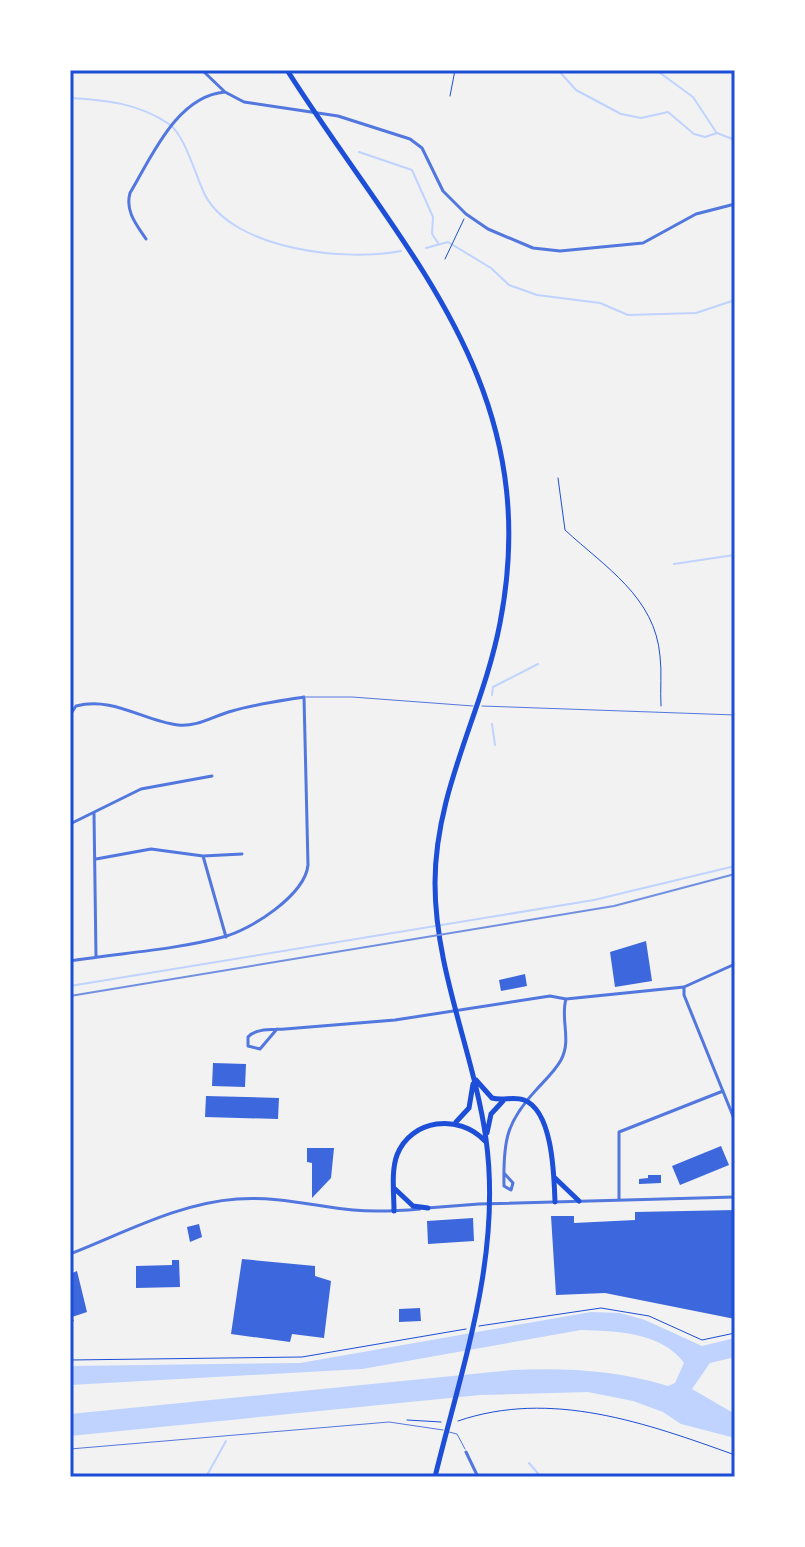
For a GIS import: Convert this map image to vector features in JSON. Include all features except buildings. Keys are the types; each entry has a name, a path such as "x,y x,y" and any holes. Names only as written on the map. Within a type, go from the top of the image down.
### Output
{"highway":[{"path":"287,70 439,293 469,350 490,407 503,462 509,527 507,590 483,686 448,786 435,868 442,953 474,1075 490,1184 484,1266 476,1318 435,1477"},
{"path":"474,1075 487,1095 504,1100 523,1100 538,1111 552,1156 555,1202"},
{"path":"456,1122 472,1101 474,1075"},
{"path":"486,1142 491,1114 504,1100"},
{"path":"394,1211 397,1155 415,1133 456,1122 472,1128 486,1142"},
{"path":"554,1177 579,1201"},
{"path":"394,1188 413,1206 428,1208"}],"street":[{"path":"202,70 225,92 244,102 348,118 419,144 438,183 466,214 514,242 560,251 643,243 696,214 735,204"},
{"path":"146,239 127,203 168,131 180,116 210,93 225,92"},
{"path":"70,715 81,705 126,708 165,723 192,725 265,703 304,697 307,878 291,898 226,937 70,961"},
{"path":"70,824 141,789 212,776"},
{"path":"94,811 96,957"},
{"path":"96,859 151,849 203,856 242,854"},
{"path":"203,856 226,937"},
{"path":"277,1029 260,1049 248,1046 248,1037 252,1032 277,1029 395,1020 550,996 566,999 684,987 735,964"},
{"path":"684,987 684,995 735,1121"},
{"path":"504,1173 505,1141 513,1117 563,1058 566,999"},
{"path":"619,1200 619,1132 723,1091"},
{"path":"70,1254 159,1218 226,1200 279,1199 349,1210 394,1211 579,1201 735,1197"},
{"path":"466,1452 478,1477"}],"lane":[{"path":"304,697 735,715"},
{"path":"70,1449 389,1422 457,1434 466,1452"}],"path":[{"path":"450,96 455,70"},
{"path":"445,259 456,242 466,214"},
{"path":"558,478 565,530 631,588 651,616 660,655 661,712"},
{"path":"480,1326 601,1308 649,1316 702,1340 735,1333"},
{"path":"70,1360 302,1357 464,1329"},
{"path":"401,1420 450,1421 489,1410 557,1408 614,1416 735,1455"}],"water":[{"path":"591,1312 620,1313 645,1320 702,1346 735,1338 735,1357 710,1363 692,1389 735,1414 735,1438 681,1424 663,1412 633,1401 588,1392 480,1395 70,1436 70,1414 512,1370 591,1371 668,1386 675,1383 684,1363 663,1345 637,1335 581,1330 362,1369 70,1385 70,1366 300,1363"}],"waterway":[{"path":"558,70 576,90 621,114 641,118 668,112 694,134 705,137 717,133 735,140"},
{"path":"656,70 693,97 716,132"},
{"path":"70,98 121,104 146,111 169,124 185,147 205,195 219,214 265,240 322,253 351,255 401,251"},
{"path":"359,152 412,170 433,217 432,234 438,243"},
{"path":"426,248 448,242 491,268 509,285 537,295 600,303 628,315 696,313 735,300"},
{"path":"674,564 734,555"},
{"path":"492,695 493,687 538,664"},
{"path":"492,724 495,745"},
{"path":"70,986 594,900 735,866"},
{"path":"206,1477 226,1441"},
{"path":"529,1463 541,1477"}],"railway":[{"path":"70,996 614,906 735,874"}]}
